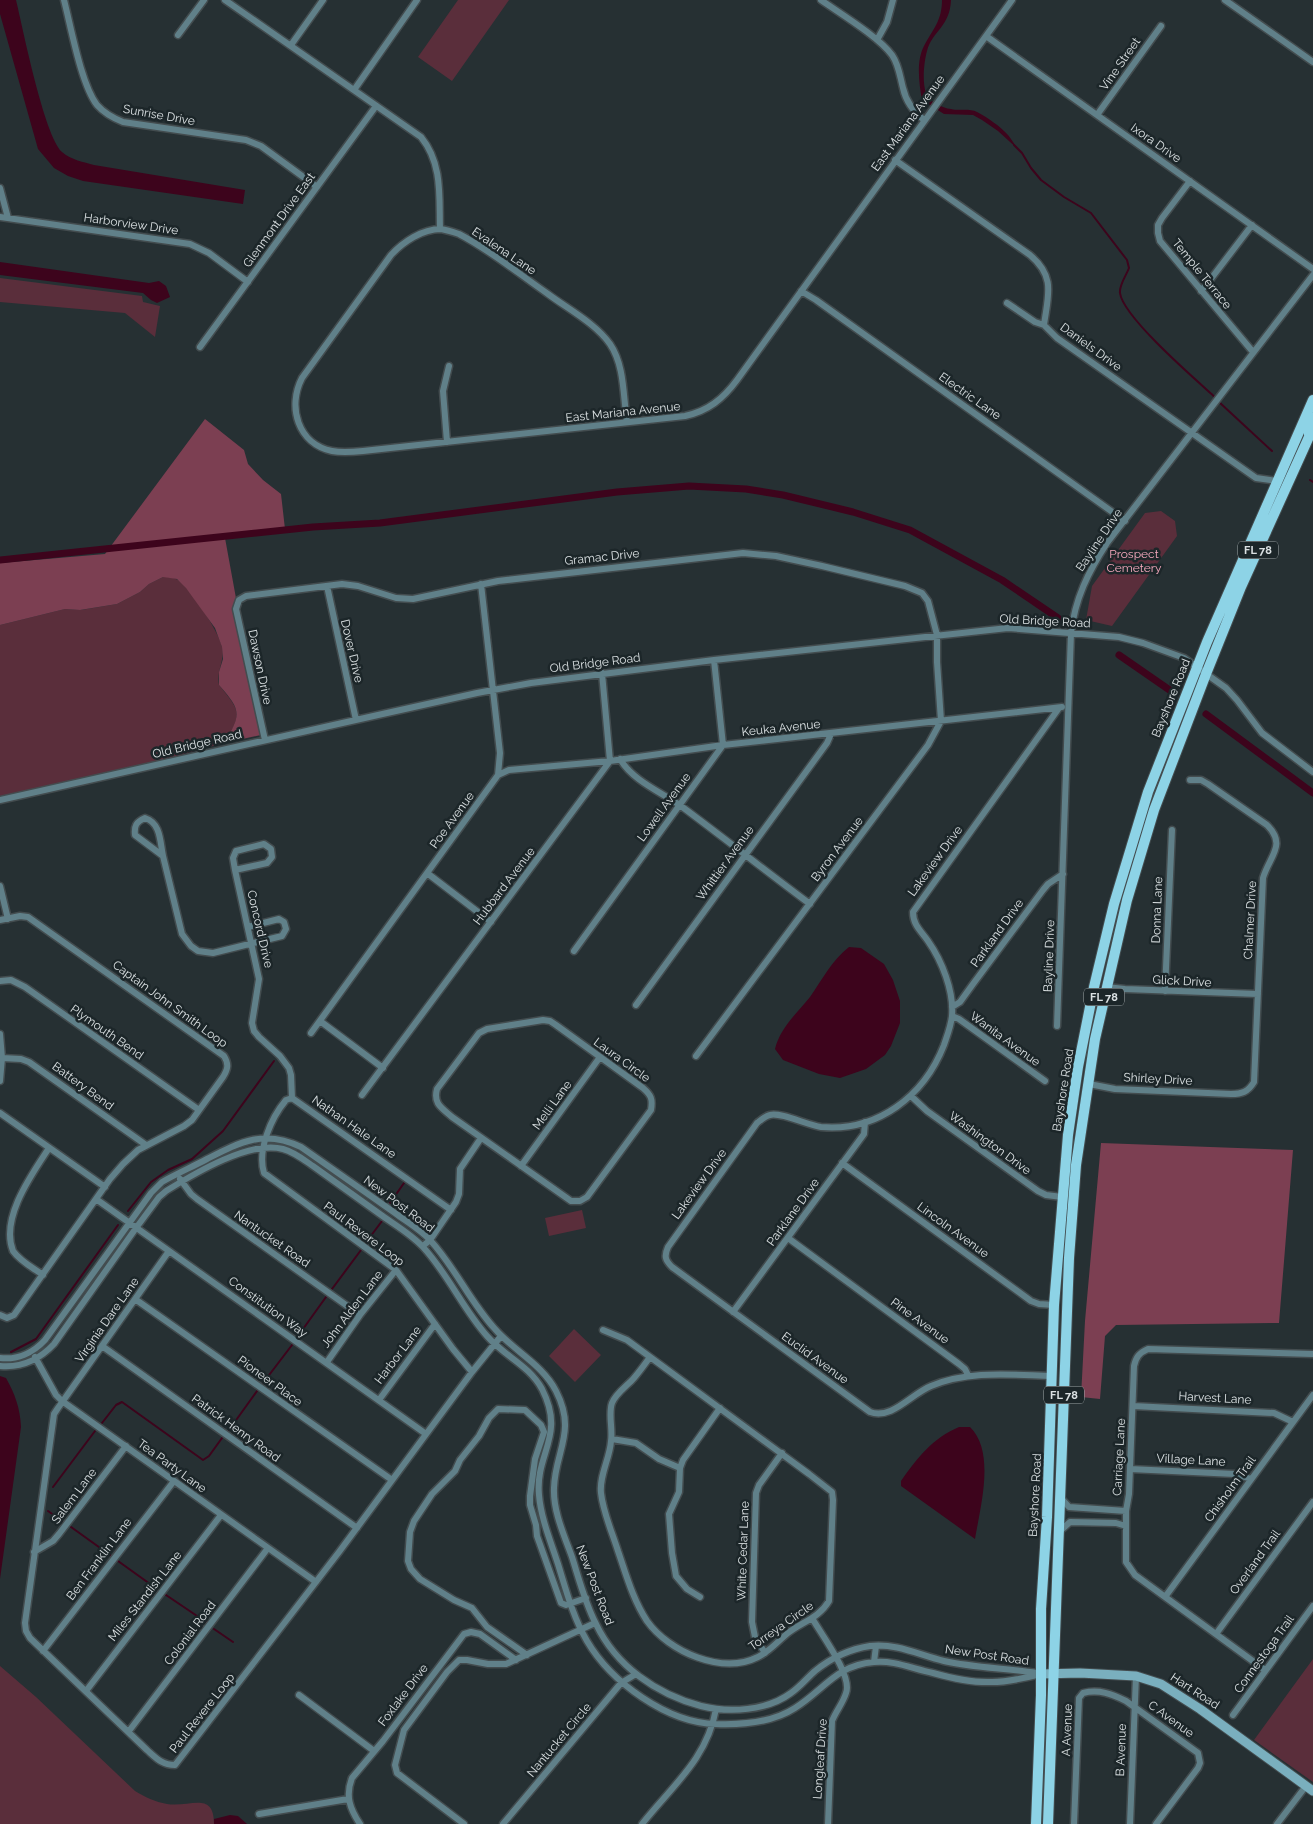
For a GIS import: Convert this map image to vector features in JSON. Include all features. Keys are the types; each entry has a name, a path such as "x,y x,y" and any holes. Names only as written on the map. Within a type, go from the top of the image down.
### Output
{"main road":[{"name":"Bayshore Road","path":"1048,1824 1072,1220 1076,1166 1096,1039 1106,987 1127,900 1154,810 1201,671 1277,481 1313,400"},
{"path":"1308,438 1309,426 1313,418"},
{"name":"Bayshore Road","path":"1036,1824 1041,1674 1041,1609 1047,1517 1054,1305 1068,1135 1094,987 1122,877 1148,792 1201,671 1313,428"},
{"path":"1078,1070 1084,1082 1089,1084"},
{"path":"1062,1201 1072,1220"}],"street":[{"name":"Sunrise Drive","path":"64,0 87,86 94,99 105,112 123,122 239,138 254,142 268,150 317,187"},
{"path":"178,35 204,0"},
{"path":"226,0 417,134 431,152 439,178 440,229"},
{"path":"291,45 323,0"},
{"path":"354,90 417,0"},
{"path":"821,0 877,40 894,57 906,98 915,112 924,120"},
{"path":"877,40 887,22 893,0"},
{"name":"East Mariana Avenue","path":"440,229 410,239 391,255 302,378 296,392 294,408 298,422 306,436 317,445 331,451 363,451 692,415 707,409 720,400 737,380 1012,0"},
{"path":"1225,0 1313,62"},
{"name":"Vine Street","path":"1097,115 1161,26"},
{"name":"Ixora Drive","path":"986,36 1313,269"},
{"name":"Glenmont Drive East","path":"200,347 376,106"},
{"name":"Daniels Drive","path":"895,160 1030,255 1041,265 1049,279 1050,287 1044,325 1057,338 1256,478 1277,481"},
{"name":"Temple Terrace","path":"1190,181 1158,225 1160,241 1253,352"},
{"path":"0,188 8,218"},
{"name":"Harborview Drive","path":"0,217 190,244 210,253 248,282"},
{"path":"1201,291 1252,225"},
{"name":"Evalena Lane","path":"440,229 451,231 474,243 605,337 614,351 619,365 627,422"},
{"name":"Bayline Drive","path":"1058,1026 1071,633 1075,606 1082,585 1100,554 1313,275"},
{"name":"Electric Lane","path":"801,291 1125,521"},
{"path":"1007,303 1035,322 1044,325"},
{"path":"447,442 443,391 450,366"},
{"name":"Gramac Drive","path":"239,600 246,596 265,592 350,585 405,600 422,598 481,584 552,574 743,553 758,553 913,588 922,593 928,601 937,635"},
{"path":"481,584 500,753 498,775"},
{"name":"Dover Drive","path":"327,586 356,720"},
{"name":"Dawson Drive","path":"239,600 236,609 265,740"},
{"name":"Old Bridge Road","path":"0,800 492,690 602,673 1008,628 1109,636 1143,643 1184,658 1226,688 1262,733 1313,772"},
{"path":"937,635 941,721"},
{"path":"714,660 723,746"},
{"path":"602,673 610,760"},
{"name":"Keuka Avenue","path":"498,775 509,770 620,759 1068,706"},
{"name":"Lakeview Drive","path":"664,1254 757,1123 763,1118 770,1115 779,1115 810,1125 828,1127 865,1122 891,1110 911,1096 924,1082 934,1067 945,1041 952,1016 952,1007 951,996 941,964 928,941 913,921 913,912 1060,708"},
{"name":"Byron Avenue","path":"696,1056 928,745 941,721"},
{"name":"Whittier Avenue","path":"636,1005 827,743 831,734"},
{"name":"Lowell Avenue","path":"574,951 723,746"},
{"path":"620,759 625,767 680,805 810,904"},
{"name":"Hubbard Avenue","path":"362,1095 610,760"},
{"name":"Poe Avenue","path":"311,1033 498,775"},
{"name":"Chalmer Drive","path":"1190,780 1201,780 1208,784 1267,825 1274,832 1278,840 1263,878 1254,1082 1249,1090 1242,1094 1227,1094"},
{"path":"163,856 135,835 134,828 138,821 146,818 153,820 157,827 182,934 191,946 198,951 213,953 282,936 286,929 284,922 279,919 248,927"},
{"name":"Donna Lane","path":"1165,991 1172,830"},
{"name":"Concord Drive","path":"235,870 267,863 272,857 271,849 264,844 236,851 233,858 235,870 260,979 252,1023 254,1031 259,1038 280,1056 289,1068 292,1098"},
{"path":"427,873 491,922"},
{"name":"Parkland Drive","path":"952,1007 960,1002 1048,884 1063,874"},
{"path":"0,886 8,919"},
{"name":"Captain John Smith Loop","path":"0,920 20,916 28,917 224,1056 228,1063 227,1070 199,1110 184,1126 146,1145 123,1164 14,1315 7,1318 0,1315"},
{"name":"Plymouth Bend","path":"0,981 11,980 25,986 199,1110"},
{"name":"Glick Drive","path":"1106,987 1258,994"},
{"name":"Wanita Avenue","path":"952,1016 959,1019 1045,1081"},
{"name":"Laura Circle","path":"543,1020 550,1021 600,1057 649,1093 653,1101 651,1110 646,1118 587,1197 580,1201 572,1201 481,1138 437,1104 435,1096 440,1084 479,1033 487,1029 543,1020"},
{"path":"320,1021 383,1068"},
{"path":"0,1034 2,1058 0,1081"},
{"name":"Melli Lane","path":"521,1166 600,1057"},
{"name":"Battery Bend","path":"2,1058 21,1059 35,1065 146,1145"},
{"name":"Shirley Drive","path":"1089,1084 1115,1089 1227,1094"},
{"name":"Washington Drive","path":"911,1096 927,1110 1038,1191 1062,1201"},
{"name":"Nathan Hale Lane","path":"265,1147 269,1128 276,1112 286,1100 292,1098 451,1210"},
{"path":"0,1113 105,1187"},
{"name":"Parklane Drive","path":"733,1312 864,1134 865,1122"},
{"name":"New Post Road","path":"0,1358 13,1358 32,1351 50,1334 156,1187 177,1174 237,1144 252,1139 267,1138 287,1141 301,1147 430,1240 492,1326 541,1370 552,1384 560,1400 564,1415 565,1434 555,1477 555,1503 586,1598 595,1623 615,1653 636,1674 657,1689 675,1698 716,1709 750,1708 779,1700 789,1695 815,1671 835,1657 852,1650 876,1646 905,1648 946,1661 1041,1674"},
{"path":"423,1246 430,1240 451,1210 459,1194 460,1169 481,1138"},
{"name":"New Post Road","path":"0,1366 18,1366 36,1360 48,1350 59,1338 159,1197 182,1182 244,1151 265,1147 277,1148 295,1154 423,1246 481,1329 494,1344 534,1377 540,1385 551,1416 551,1435 541,1472 539,1496 545,1522 571,1604 582,1630 598,1656 622,1683 638,1695 664,1710 714,1724 754,1722 779,1716 808,1699 828,1680 843,1671 853,1666 874,1662 892,1662 936,1674 992,1682 1041,1674"},
{"name":"Paul Revere Loop","path":"265,1147 262,1165 264,1173 396,1270 472,1372"},
{"path":"43,1275 14,1253 6,1229 9,1212 17,1196 49,1148"},
{"name":"Lincoln Avenue","path":"842,1164 1031,1301 1039,1304 1054,1305"},
{"name":"Nantucket Road","path":"177,1174 197,1199 360,1315"},
{"name":"Constitution Way","path":"96,1199 426,1434"},
{"name":"Pine Avenue","path":"788,1238 959,1364 965,1369 968,1376"},
{"name":"Virginia Dare Lane","path":"62,1401 169,1251"},
{"name":"Euclid Avenue","path":"664,1254 666,1261 672,1267 870,1412 878,1415 888,1414 929,1387 968,1376"},
{"name":"John Alden Lane","path":"327,1362 360,1315 396,1270"},
{"name":"Pioneer Place","path":"135,1299 392,1480"},
{"name":"Harbor Lane","path":"379,1400 435,1324"},
{"path":"603,1330 627,1340 650,1357"},
{"name":"Paul Revere Loop","path":"62,1401 54,1414 34,1552 25,1623 26,1631 43,1651 161,1762 167,1765 175,1765 316,1582 472,1372 501,1336"},
{"name":"Patrick Henry Road","path":"102,1346 357,1528"},
{"name":"Carriage Lane","path":"1265,1670 1165,1597 1130,1569 1126,1562 1126,1511 1129,1494 1134,1366 1136,1358 1141,1352 1148,1349 1313,1354"},
{"name":"Tea Party Lane","path":"32,1351 56,1395 62,1401 316,1582"},
{"name":"Torreya Circle","path":"650,1357 782,1453 832,1492 829,1601 824,1609 789,1632 765,1653 752,1660 737,1663 707,1660 676,1647 648,1622 634,1596 601,1493 601,1484 612,1439 610,1408 612,1401 650,1357"},
{"path":"968,1376 987,1374 1052,1376"},
{"name":"Chisholm Trail","path":"1165,1597 1313,1395"},
{"name":"Harvest Lane","path":"1133,1406 1274,1413 1293,1422"},
{"path":"700,1597 680,1582 674,1568 669,1514 679,1492 680,1468 688,1452 720,1408"},
{"path":"527,1655 487,1627 472,1608 454,1600 420,1579 411,1569 408,1561 410,1532 414,1521 432,1494 455,1471 460,1460 479,1436 489,1418 498,1409 525,1410 544,1429 535,1459 530,1505 537,1536 561,1603 564,1605 571,1604 586,1598"},
{"path":"612,1439 636,1443 659,1459 680,1468"},
{"name":"Salem Lane","path":"34,1552 59,1534 126,1446"},
{"name":"White Cedar Lane","path":"765,1653 755,1637 752,1622 756,1493 759,1485 782,1453"},
{"name":"Village Lane","path":"1130,1469 1235,1474 1251,1479"},
{"name":"Ben Franklin Lane","path":"43,1651 174,1481"},
{"path":"1060,1497 1069,1506 1126,1511"},
{"name":"Overland Trail","path":"1216,1634 1313,1502"},
{"name":"Miles Standish Lane","path":"86,1691 221,1515"},
{"path":"1059,1532 1070,1522 1116,1523 1126,1526"},
{"name":"Colonial Road","path":"129,1731 268,1548"},
{"name":"Connestoga Trail","path":"1233,1715 1313,1606"},
{"name":"Longleaf Drive","path":"812,1618 843,1671 848,1684 847,1692 832,1722 828,1824"},
{"path":"464,1824 397,1773 395,1765 404,1730 441,1680 459,1660 498,1665 516,1660 595,1623"},
{"name":"Foxlake Drive","path":"348,1799 352,1778 464,1634 471,1632 480,1634 516,1660"},
{"path":"874,1662 876,1646"},
{"name":"Hart Road","path":"1041,1674 1080,1673 1136,1676 1153,1681 1177,1693 1309,1788"},
{"name":"Nantucket Circle","path":"503,1824 622,1683 636,1674"},
{"name":"B Avenue","path":"1130,1824 1136,1676"},
{"name":"A Avenue","path":"1074,1824 1080,1696 1085,1692 1100,1691 1120,1698 1134,1706"},
{"path":"299,1695 374,1751"},
{"name":"C Avenue","path":"1134,1706 1194,1750 1200,1758 1198,1768 1156,1824"},
{"path":"642,1824 705,1746 714,1724 716,1709"},
{"path":"1278,1824 1309,1788"},
{"path":"259,1814 348,1799 360,1824"}],"green space":[{"path":"458,0 509,0 452,81 418,57"},
{"path":"0,278 142,296 143,302 160,306 155,337 125,313 0,302"},
{"name":"Prospect Cemetery","path":"1161,511 1175,521 1177,536 1112,626 1086,620 1092,586 1145,513"},
{"path":"163,577 174,578 184,585 204,611 220,640 223,652 218,680 219,685 237,712 234,725 224,743 0,804 0,625 65,609 81,610 117,604"},
{"path":"582,1210 586,1228 549,1236 545,1218"},
{"path":"574,1329 601,1355 575,1382 549,1356"},
{"path":"1313,1659 1313,1782 1254,1740"},
{"path":"0,1666 36,1697 135,1791 150,1799 167,1804 205,1804 210,1807 214,1824 0,1824"}],"shaded area":[{"path":"0,0 16,0 41,104 55,142 62,152 73,159 94,165 245,190 243,204 83,181 68,176 54,168 38,149 0,14"},
{"path":"942,0 951,0 950,9 948,17 929,44 927,51 924,66 926,93 936,104 954,110 974,111 998,125 1022,153 998,131 973,115 944,114 922,100 919,79 921,52 939,19"},
{"path":"0,262 149,283 159,281 166,286 170,297 157,303 143,293 0,275"},
{"path":"205,419 244,450 248,464 263,480 281,494 285,529 225,538 261,735 224,743 234,725 237,712 232,701 219,685 219,672 223,659 222,647 215,628 186,588 177,579 163,577 117,604 80,610 65,609 0,625 0,563 105,554"},
{"path":"849,947 861,948 884,964 893,980 900,1001 900,1023 891,1046 885,1055 866,1069 840,1078 819,1074 783,1060 775,1049 777,1041 785,1028 810,997 832,964"},
{"path":"1101,1143 1293,1150 1279,1323 1116,1325 1105,1336 1100,1399 1081,1397 1085,1321"},
{"path":"0,1376 6,1378 14,1396 20,1414 21,1427 0,1579"},
{"path":"959,1427 970,1427 978,1438 984,1465 984,1481 975,1539 901,1486 901,1481 926,1450 941,1437"},
{"path":"230,1815 238,1816 247,1824 214,1824 214,1819"}],"waterway":[{"path":"1014,145 1041,180 1064,197 1091,213 1127,260 1129,268 1120,290 1124,304 1146,332 1216,398"},
{"path":"1219,402 1272,451"},
{"path":"0,560 313,527 380,523 617,492 689,486 746,489 783,495 853,512 910,530 1002,580 1058,618"},
{"path":"1119,655 1171,691"},
{"path":"1206,714 1313,793"},
{"path":"128,1211 151,1182 168,1170 192,1159 223,1131 274,1061"},
{"path":"390,1203 404,1183"},
{"path":"367,1241 382,1221"},
{"path":"11,1352 36,1339 118,1225"},
{"path":"332,1289 361,1250"},
{"path":"298,1336 326,1297"},
{"path":"263,1383 292,1345"},
{"path":"229,1430 257,1391"},
{"path":"102,1423 116,1405 122,1402 203,1460 209,1456 222,1438"},
{"path":"53,1487 95,1431"},
{"path":"48,1511 62,1521"},
{"path":"71,1527 110,1555"},
{"path":"118,1561 157,1589"},
{"path":"166,1595 206,1622"},
{"path":"214,1629 233,1642"}]}
